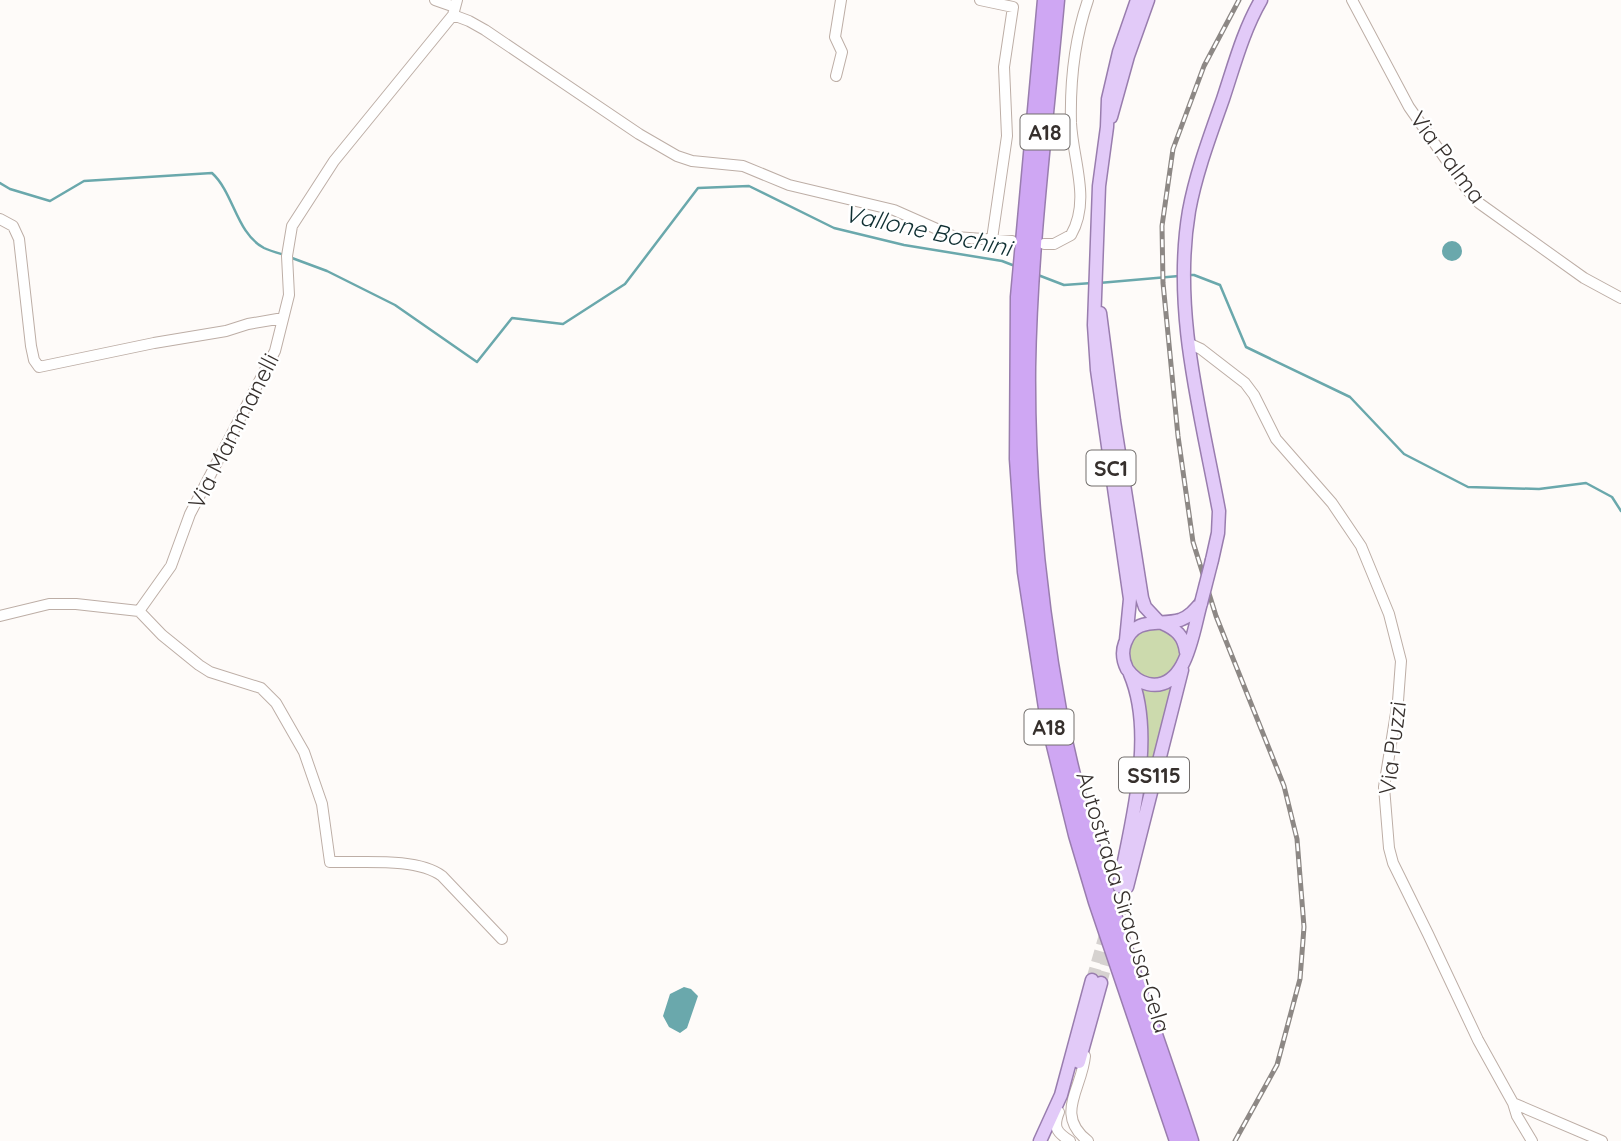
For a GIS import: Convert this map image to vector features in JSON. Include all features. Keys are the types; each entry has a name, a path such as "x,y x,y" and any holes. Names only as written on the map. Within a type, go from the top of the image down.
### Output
{"highway":[{"name":"A18","path":"1025,297 1045,0"},
{"name":"A18","path":"1027,262 1057,0"},
{"name":"Autostrada Siracusa-Gela","path":"1025,297 1017,459 1025,572 1048,721 1076,835 1096,902 1177,1141"},
{"name":"Autostrada Siracusa-Gela","path":"1025,297 1038,570 1060,718 1109,900 1191,1141"}],"main road":[{"path":"1096,295 1099,186 1108,99 1119,52 1137,0"},
{"path":"1107,127 1148,0"},
{"path":"1201,603 1186,617 1143,624 1136,628 1126,640 1123,655 1133,676 1147,684 1162,684 1176,676 1185,660 1201,603 1218,533 1219,511 1188,343 1184,262 1189,211 1202,159 1247,27 1261,0"},
{"name":"SC1","path":"1096,295 1142,598 1145,607 1161,622"},
{"name":"SC1","path":"1096,295 1094,325 1097,370 1130,599 1126,640"},
{"path":"1161,622 1180,635 1185,645 1185,660"},
{"name":"SS115","path":"1128,670 1134,684 1139,712 1141,764 1123,886 1185,660"},
{"path":"1096,981 1087,1037 1067,1101 1055,1128 1044,1141 1061,1095 1096,981"}],"street":[{"path":"436,0 455,7 469,21 639,134 677,156 692,161 743,166 789,185 894,209 955,237 1012,241"},
{"path":"836,76 842,52 835,37 841,0"},
{"path":"980,0 1013,7 1004,67 1007,135 992,239"},
{"path":"1044,244 1054,244 1071,235 1080,212 1079,170 1071,128 1071,104 1079,27 1088,0"},
{"name":"Via Palma","path":"1352,0 1409,107 1468,191 1479,203 1584,278 1621,298"},
{"name":"Via Mammanelli","path":"139,611 171,566 190,514 275,351 289,295 287,256 292,226 334,162 455,7"},
{"path":"0,219 13,226 19,239 31,346 34,360 39,367 283,318"},
{"name":"Via Puzzi","path":"1188,343 1201,349 1245,383 1276,439 1332,503 1361,546 1389,614 1401,661 1398,701 1384,787 1386,828 1392,863 1478,1040 1532,1141"},
{"path":"0,616 48,604 76,604 139,611 162,635 210,672 261,688 276,703 298,739 321,804 330,863 431,868 442,876 502,939"},
{"path":"1084,1138 1070,1113 1084,1064 1087,1037"},
{"path":"1070,1141 1058,1133 1055,1122 1071,1076 1073,1054"},
{"path":"1513,1103 1602,1141"},
{"path":"1055,1128 1062,1127 1084,1138"}],"green space":[{"path":"1154,627 1164,629 1172,635 1178,643 1178,663 1172,671 1164,677 1154,679 1144,677 1136,671 1130,663 1128,653 1130,643 1136,635 1144,629"},
{"path":"1172,684 1152,761 1148,764 1139,686"}],"water":[{"path":"1452,241 1459,244 1462,251 1459,258 1452,261 1445,258 1442,251 1445,244"},
{"path":"684,987 691,989 698,996 687,1028 680,1033 669,1027 663,1016 670,994"}],"waterway":[{"name":"Vallone Bochini","path":"0,183 10,189 50,201 84,181 212,173 225,191 247,233 266,249 285,255"},
{"name":"Vallone Bochini","path":"292,258 327,271 395,305 477,362 512,318 563,324 625,284 698,188 749,186 834,228 904,245 1002,261 1015,266"},
{"name":"Vallone Bochini","path":"1038,275 1064,285 1092,283"},
{"name":"Vallone Bochini","path":"1189,275 1220,285 1246,347 1350,397 1404,454 1468,487 1539,489 1586,483 1612,497 1621,511"},
{"name":"Vallone Bochini","path":"1099,283 1179,276"}],"tunnel":[{"path":"1092,980 1119,886"},
{"path":"1101,983 1127,887"}],"railway":[{"path":"1235,1141 1277,1065 1300,979 1304,927 1297,839 1284,786 1216,616 1193,542 1178,436 1163,283 1162,226 1173,149 1204,66 1239,0"}]}
